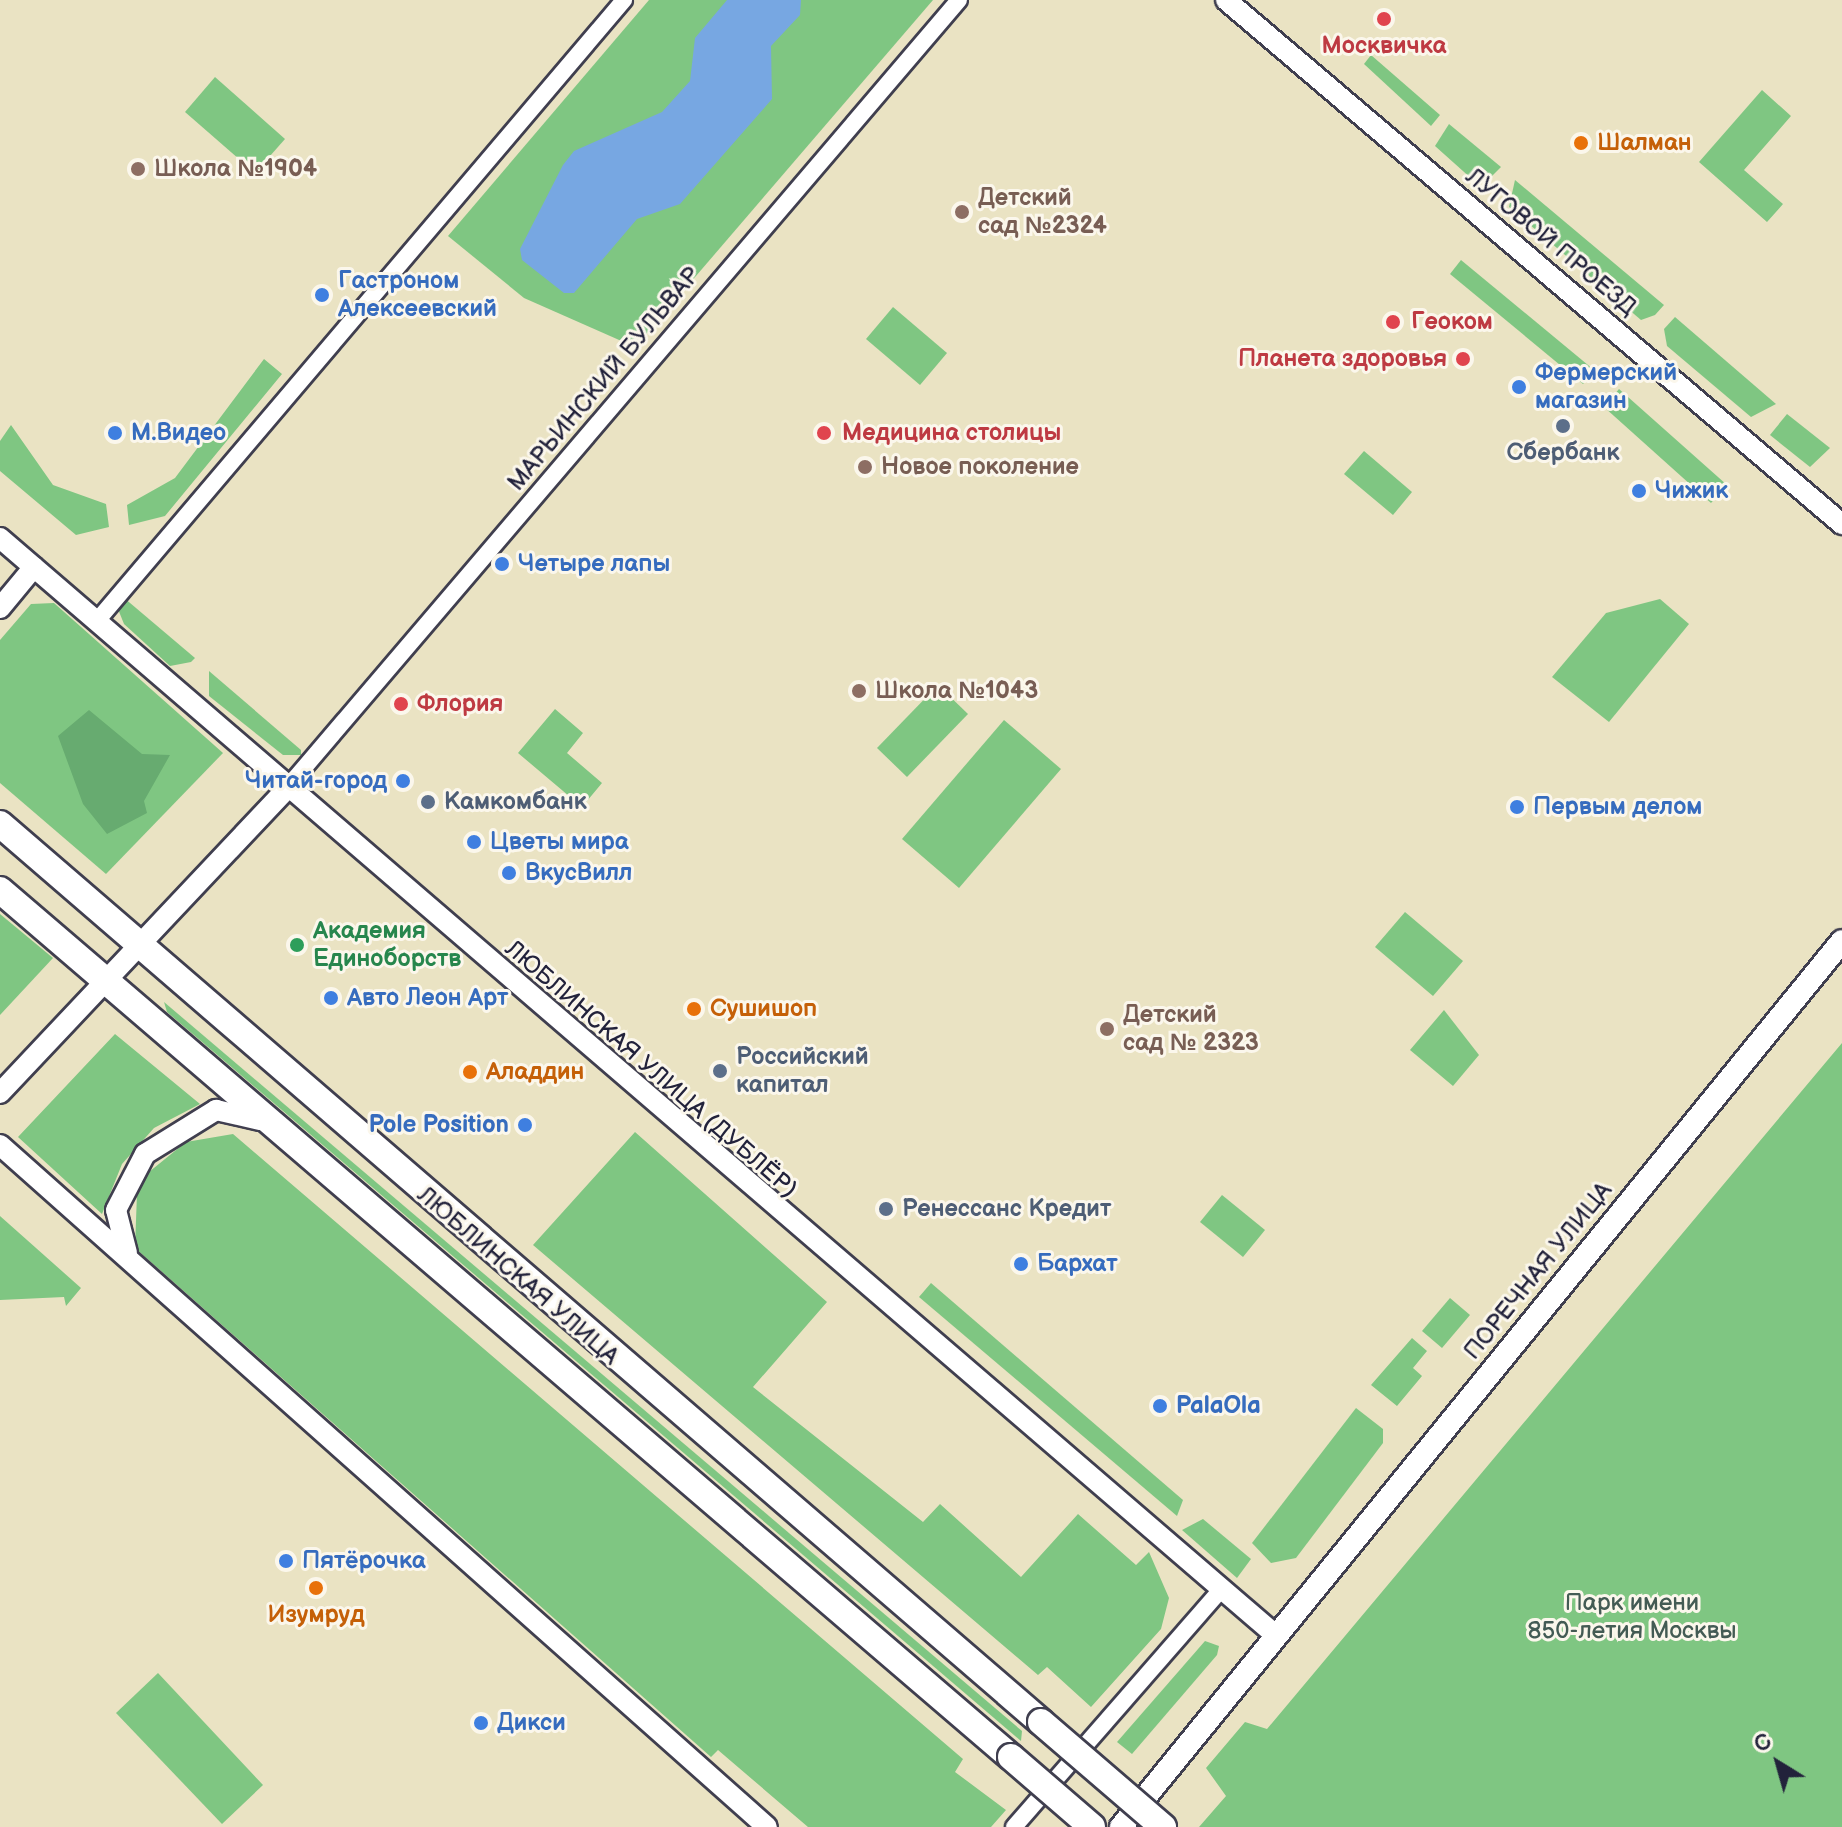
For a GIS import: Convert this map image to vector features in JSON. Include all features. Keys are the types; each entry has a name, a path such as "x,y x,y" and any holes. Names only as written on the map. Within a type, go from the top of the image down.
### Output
{"main road":[{"name":"ЛЮБЛИНСКАЯ УЛИЦА","path":"0,824 1163,1827"},
{"name":"ЛЮБЛИНСКАЯ УЛИЦА","path":"0,890 1092,1827"},
{"name":"ПОРЕЧНАЯ УЛИЦА","path":"1121,1827 1274,1634 1842,941"}],"street":[{"path":"96,622 624,0"},
{"name":"МАРЬИНСКИЙ БУЛЬВАР","path":"286,789 959,0"},
{"name":"ЛУГОВОЙ ПРОЕЗД","path":"1226,0 1842,524"},
{"name":"ЛЮБЛИНСКАЯ УЛИЦА (ДУБЛЁР)","path":"0,538 286,789 1220,1591 1274,1634"},
{"path":"0,608 34,567"},
{"path":"0,1093 286,789"},
{"path":"130,1261 116,1210 133,1167 161,1138 216,1110 274,1125"},
{"path":"0,1145 767,1827"},
{"path":"1014,1827 1220,1591"}],"green space":[{"path":"649,0 933,0 635,347 524,298 448,236"},
{"path":"1371,55 1440,115 1431,126 1364,64"},
{"path":"215,77 285,139 255,173 185,112"},
{"path":"1762,90 1791,116 1744,170 1783,204 1767,222 1699,162"},
{"path":"1449,124 1501,167 1492,176 1473,180 1435,146"},
{"path":"1515,180 1664,305 1655,315 1641,320 1509,207"},
{"path":"1461,260 1594,370 1583,384 1450,274"},
{"path":"893,307 947,353 920,385 866,339"},
{"path":"1675,317 1776,404 1751,417 1667,346 1664,329"},
{"path":"264,359 282,374 165,516 129,525 127,505 175,478"},
{"path":"1619,389 1727,485 1711,503 1604,407"},
{"path":"1787,414 1830,448 1810,467 1770,435"},
{"path":"11,425 53,485 106,504 109,527 76,535 0,471 0,441"},
{"path":"1364,451 1412,492 1393,515 1344,474"},
{"path":"123,597 195,658 191,662 170,666 124,624 118,609"},
{"path":"1660,599 1689,624 1609,722 1552,677 1606,613"},
{"path":"54,603 223,753 106,874 0,783 0,640 31,604"},
{"path":"209,671 301,750 301,755 283,755 209,696"},
{"path":"938,685 968,714 907,777 877,748"},
{"path":"555,709 583,733 567,753 602,783 582,807 518,753"},
{"path":"89,710 142,754 170,755 144,801 147,813 107,834 83,804 58,736"},
{"path":"1004,720 1061,769 959,888 902,839"},
{"path":"1405,912 1463,961 1433,996 1375,947"},
{"path":"0,914 53,958 0,1015"},
{"path":"164,1002 1022,1731 1021,1741 167,1012"},
{"path":"1444,1010 1479,1055 1453,1086 1410,1050"},
{"path":"115,1034 200,1104 154,1128 122,1164 102,1214 18,1137"},
{"name":"Парк имени 850-летия Москвы","path":"1842,1043 1842,1827 1199,1827 1226,1796 1206,1768 1245,1722 1267,1729"},
{"path":"635,1132 827,1302 753,1387 923,1522 940,1504 1021,1577 1078,1514 1136,1565 1149,1552 1169,1598 1161,1629 1091,1707 1047,1667 1038,1675 533,1245"},
{"path":"233,1134 963,1759 955,1772 1006,1810 991,1827 808,1827 718,1750 711,1757 135,1248 137,1193 149,1172 186,1142"},
{"path":"1222,1195 1265,1230 1243,1257 1200,1222"},
{"path":"0,1216 81,1288 66,1306 64,1297 0,1300"},
{"path":"931,1283 1183,1500 1177,1516 919,1297"},
{"path":"1450,1298 1470,1315 1442,1348 1422,1331"},
{"path":"1412,1338 1427,1351 1413,1368 1422,1376 1397,1406 1371,1385"},
{"path":"1356,1408 1383,1429 1383,1443 1296,1558 1271,1563 1252,1543"},
{"path":"1203,1519 1251,1559 1237,1578 1182,1530"},
{"path":"1205,1641 1219,1646 1217,1655 1132,1754 1117,1742"},
{"path":"158,1673 263,1785 222,1824 116,1713"}],"water":[{"path":"727,0 801,0 800,15 771,46 772,99 680,204 637,219 574,293 564,293 522,260 520,249 563,165 574,151 662,112 690,81 695,38"}],"place":[{"name":"Москвичка","path":"1384,19"},
{"name":"Шалман","path":"1581,143"},
{"name":"Школа №1904","path":"138,169"},
{"name":"Детский сад №2324","path":"962,212"},
{"name":"Гастроном Алексеевский","path":"322,295"},
{"name":"Геоком","path":"1393,322"},
{"name":"Планета здоровья","path":"1463,359"},
{"name":"Фермерский магазин","path":"1519,387"},
{"name":"Сбербанк","path":"1563,426"},
{"name":"М.Видео","path":"115,433"},
{"name":"Медицина столицы","path":"824,433"},
{"name":"Новое поколение","path":"865,467"},
{"name":"Чижик","path":"1639,491"},
{"name":"Четыре лапы","path":"502,564"},
{"name":"Школа №1043","path":"859,691"},
{"name":"Флория","path":"401,704"},
{"name":"Читай-город","path":"403,781"},
{"name":"Камкомбанк","path":"428,802"},
{"name":"Первым делом","path":"1517,807"},
{"name":"Цветы мира","path":"474,842"},
{"name":"ВкусВилл","path":"509,873"},
{"name":"Академия Единоборств","path":"297,945"},
{"name":"Авто Леон Арт","path":"331,998"},
{"name":"Сушишоп","path":"694,1009"},
{"name":"Детский сад № 2323","path":"1107,1029"},
{"name":"Российский капитал","path":"720,1071"},
{"name":"Аладдин","path":"470,1072"},
{"name":"Pole Position","path":"525,1125"},
{"name":"Ренессанс Кредит","path":"886,1209"},
{"name":"Бархат","path":"1021,1264"},
{"name":"PalaOla","path":"1160,1406"},
{"name":"Пятёрочка","path":"286,1561"},
{"name":"Изумруд","path":"316,1588"},
{"name":"Дикси","path":"481,1723"}]}
